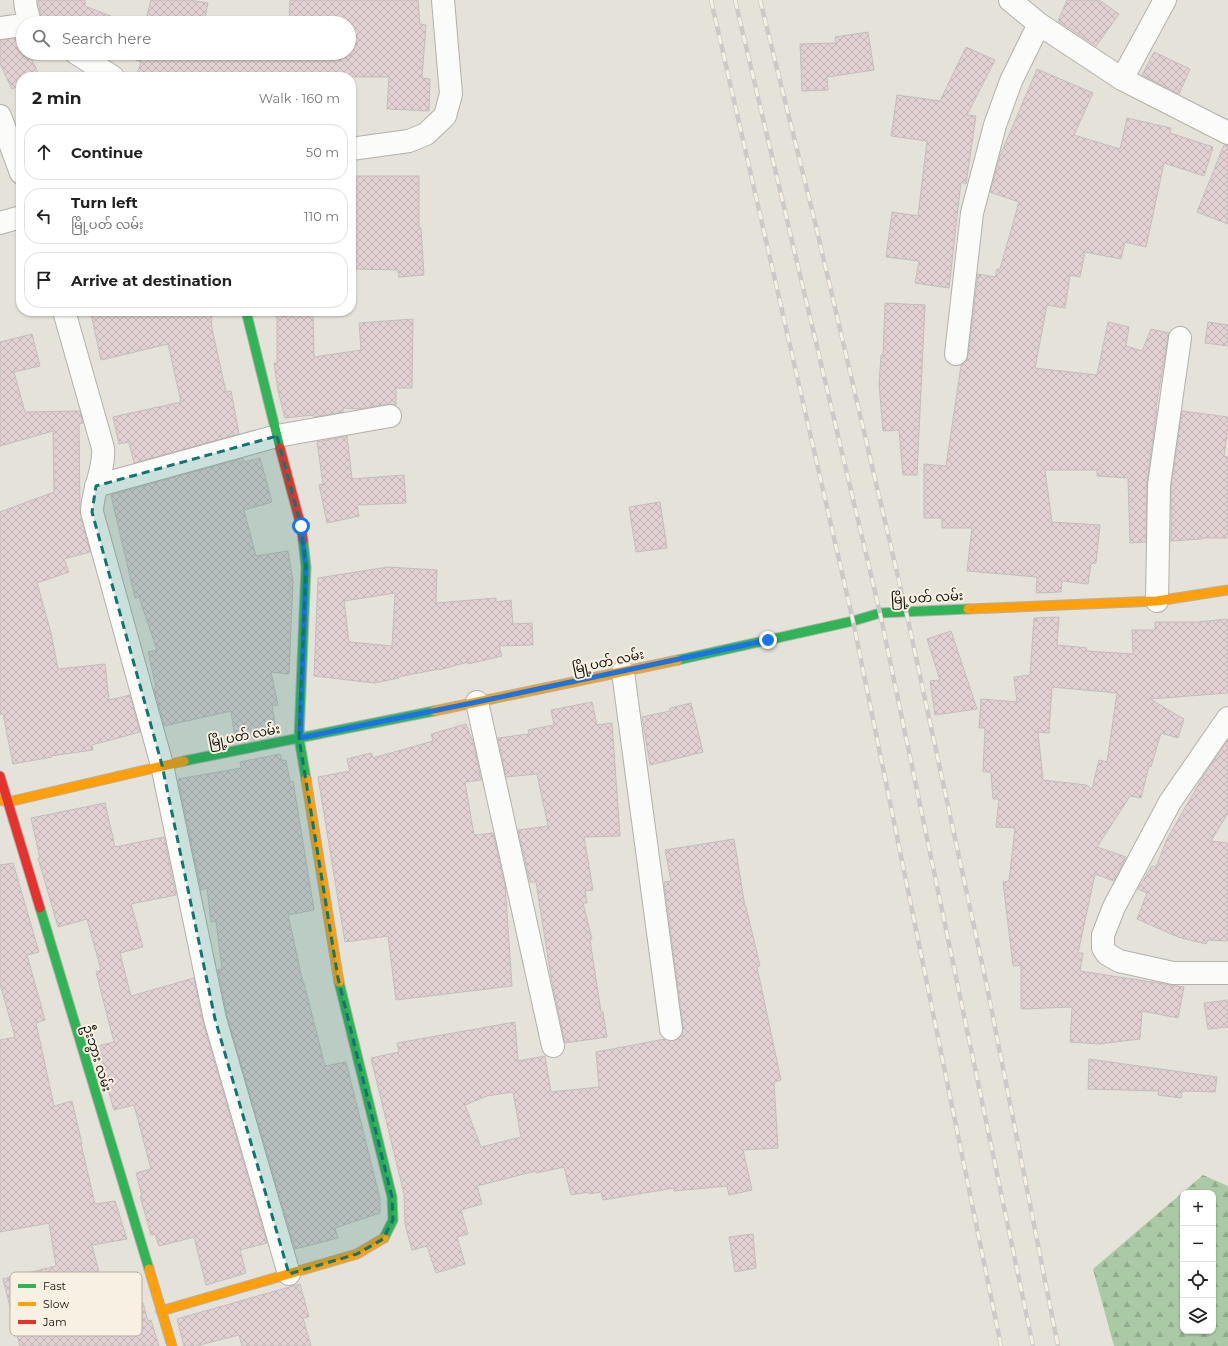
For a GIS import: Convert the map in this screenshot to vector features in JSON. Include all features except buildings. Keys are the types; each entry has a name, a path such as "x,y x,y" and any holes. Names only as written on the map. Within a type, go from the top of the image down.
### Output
{"street":[{"path":"25,0 28,16"},
{"path":"356,148 409,141 426,134 445,116 451,94 443,0"},
{"path":"1010,0 1039,24 1122,79 1228,133"},
{"path":"1122,79 1165,0"},
{"path":"956,354 972,213 995,125 1012,81 1039,24"},
{"path":"0,28 16,26"},
{"path":"87,60 105,72"},
{"path":"0,116 16,159"},
{"path":"0,223 16,218"},
{"path":"65,316 103,448 104,458 92,500 92,512 162,765 215,1019 289,1274"},
{"path":"161,1311 357,1254 383,1239 393,1220 392,1197 338,978 300,738 306,567 301,526 247,316"},
{"path":"1157,601 1159,486 1180,338"},
{"path":"96,486 277,436 390,416"},
{"name":"မြို့ပတ် လမ်း","path":"4,801 162,765 623,672 853,621 880,613 906,610 1157,601 1228,590"},
{"path":"623,672 671,1029"},
{"path":"477,702 553,1046"},
{"path":"1228,718 1170,802 1114,907 1103,935 1103,948 1107,954 1119,962 1173,973 1228,973"},
{"name":"ဦးဘွား လမ်း","path":"0,776 4,801 172,1346"}],"highlighted area":[{"path":"277,436 301,526 306,567 299,738 338,978 392,1197 393,1220 383,1239 357,1254 289,1274 215,1019 162,765 92,512 96,486"}],"green space":[{"path":"1203,1175 1228,1186 1228,1346 1114,1346 1093,1269 1180,1195 1180,1334 1216,1334 1216,1190 1185,1190"}],"railway":[{"path":"711,0 853,621 1001,1346"},
{"path":"735,0 880,613 1033,1346"},
{"path":"760,0 814,218 906,611 986,982 1058,1346"}],"traffic: fast":[{"path":"247,316 280,448"},
{"path":"303,540 306,567 299,738 306,779"},
{"path":"678,660 853,621 880,613 968,609"},
{"path":"184,761 434,711"},
{"path":"40,908 149,1269"},
{"path":"339,982 392,1197 393,1220 384,1238"}],"traffic: slow":[{"path":"968,609 1157,601 1228,590"},
{"path":"434,711 678,660"},
{"path":"0,800 8,802 184,761"},
{"path":"306,779 339,982"},
{"path":"161,1311 357,1254 384,1238"},
{"path":"149,1269 172,1346"}],"traffic: jam":[{"path":"280,448 301,526 303,540"},
{"path":"0,776 40,908"}],"route":[{"path":"301,526 306,567 300,738 623,672 768,640"}]}
